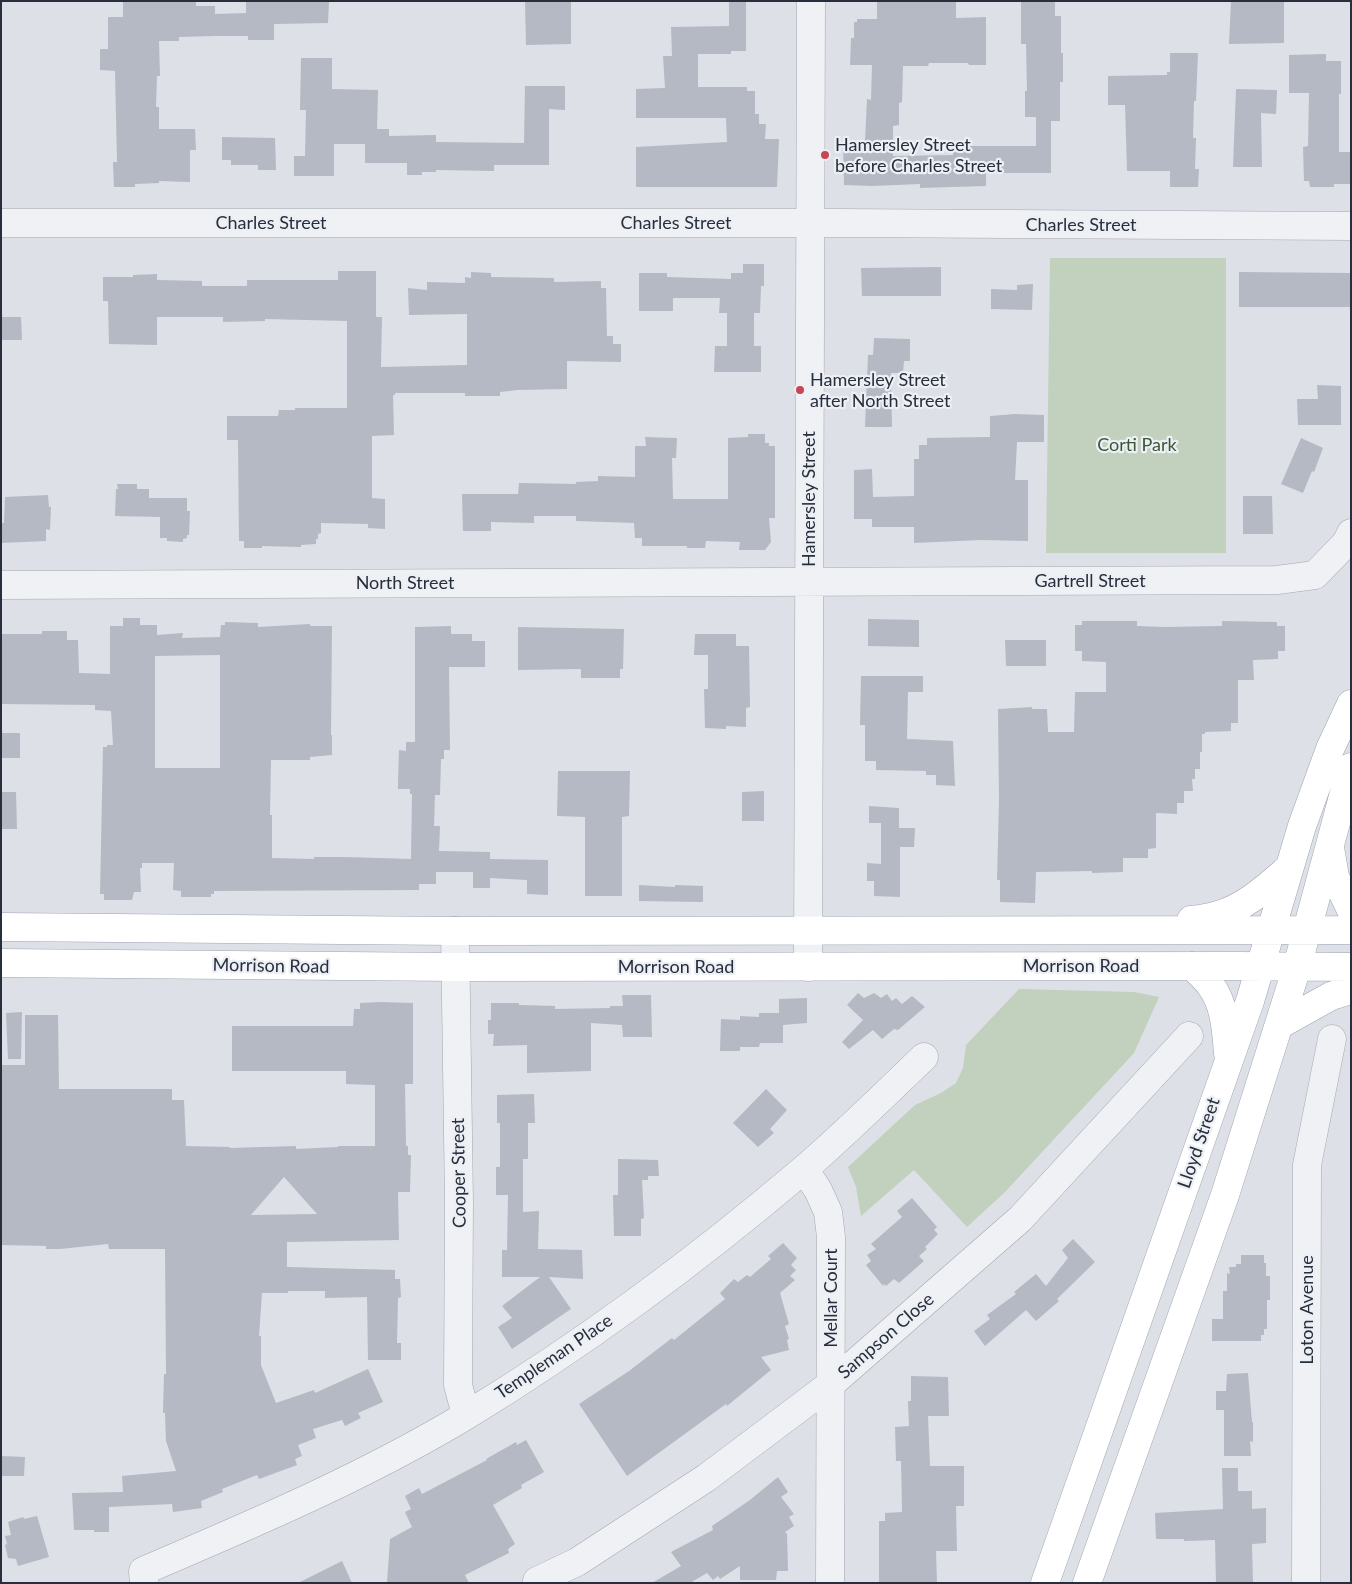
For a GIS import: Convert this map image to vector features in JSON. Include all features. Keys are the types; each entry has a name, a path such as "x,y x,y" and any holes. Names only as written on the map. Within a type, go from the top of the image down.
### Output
{"main road":[{"name":"Lloyd Street","path":"1045,1583 1262,966 1302,826 1330,749 1351,704"},
{"path":"1087,1583 1225,1195 1297,967 1351,767"},
{"path":"1330,844 1335,877 1351,910"},
{"path":"1156,930 1177,923 1219,915 1238,907 1261,892 1289,868"},
{"name":"Morrison Road","path":"1,927 455,931 1351,930"},
{"name":"Morrison Road","path":"1,963 456,967 1351,967"},
{"path":"1192,966 1211,986 1222,1008 1229,1060"},
{"path":"1279,1025 1331,996 1351,990"}],"street":[{"name":"Hamersley Street","path":"808,967 811,1"},
{"name":"Charles Street","path":"1,223 1351,226"},
{"name":"Gartrell Street","path":"808,582 1277,580 1316,576 1346,543 1351,534"},
{"name":"North Street","path":"1,585 808,582"},
{"name":"Cooper Street","path":"455,931 459,1202 458,1385 466,1415"},
{"name":"Sampson Close","path":"537,1581 577,1562 706,1478 832,1384 1020,1219 1189,1036"},
{"name":"Loton Avenue","path":"1306,1583 1307,1165 1332,1039"},
{"name":"Templeman Place","path":"144,1583 143,1570 263,1520 366,1470 466,1415 576,1344 680,1271 804,1169 924,1057"},
{"name":"Mellar Court","path":"804,1169 818,1190 828,1212 831,1237 830,1583"}],"green space":[{"name":"Corti Park","path":"1050,258 1226,258 1226,553 1046,553"},
{"path":"1019,989 1134,992 1159,997 1134,1053 1005,1192 967,1227 914,1170 861,1216 856,1187 848,1167 915,1105 941,1093 956,1083 963,1068 966,1045"}],"building":[{"path":"123,1 196,1 196,6 215,6 215,14 246,13 246,1 329,1 328,23 274,24 274,40 248,40 248,36 215,36 179,37 179,41 159,41 160,76 157,76 156,107 159,107 159,129 195,129 196,150 190,150 190,182 159,181 159,183 135,184 135,187 114,187 113,162 117,162 115,71 100,70 100,49 108,49 108,17 123,17"},
{"path":"525,1 571,1 571,44 526,45"},
{"path":"729,1 746,1 746,51 731,51 731,54 698,54 698,87 747,87 747,91 755,91 755,114 759,114 759,124 766,124 765,139 779,139 777,187 636,187 636,147 727,142 726,118 636,118 636,89 665,88 663,56 672,56 671,27 729,26"},
{"path":"877,1 956,1 956,18 986,17 986,65 929,63 928,66 903,66 899,125 893,126 893,156 953,155 953,146 1036,146 1036,117 1025,117 1025,91 1027,91 1026,44 1021,44 1021,1 1055,1 1055,16 1061,16 1063,82 1060,82 1060,121 1051,121 1051,173 986,173 986,186 920,188 920,184 844,185 843,141 865,141 867,99 871,100 872,65 850,65 851,38 854,38 854,22 857,22 857,19 877,19"},
{"path":"1231,1 1284,1 1284,43 1229,44"},
{"path":"1170,53 1198,53 1193,138 1196,138 1195,169 1199,169 1198,187 1170,187 1170,171 1127,171 1125,105 1108,105 1108,76 1167,75 1167,72 1170,72"},
{"path":"1326,54 1326,61 1341,61 1339,152 1351,152 1351,184 1334,184 1334,187 1310,187 1309,181 1304,181 1303,147 1308,146 1309,93 1289,93 1289,55"},
{"path":"301,58 332,58 332,89 378,90 377,129 389,129 389,136 436,135 436,142 524,143 525,86 565,86 565,110 549,109 549,165 494,165 494,171 436,170 436,172 422,172 422,175 407,175 407,163 365,163 365,144 334,144 334,176 294,176 294,156 305,156 306,110 300,110"},
{"path":"1236,89 1277,90 1276,114 1261,113 1262,167 1233,167"},
{"path":"222,137 275,138 276,170 258,170 258,165 231,165 231,160 222,160"},
{"path":"743,264 764,264 764,286 761,286 760,313 754,313 754,346 761,346 761,372 714,372 715,346 727,346 727,313 719,313 720,298 673,298 673,311 639,311 639,273 667,273 667,277 731,279 731,273 743,273"},
{"path":"941,267 941,296 862,296 861,268"},
{"path":"338,271 376,271 376,317 382,317 381,367 467,365 467,314 409,315 408,288 427,290 427,282 465,283 465,277 471,278 471,272 491,273 491,277 554,278 554,282 601,281 601,288 606,288 607,336 613,336 613,344 621,344 621,362 567,361 567,389 518,390 500,392 500,396 465,396 465,393 395,393 393,395 394,435 372,436 372,498 385,499 385,529 368,528 368,524 321,523 321,533 318,534 316,544 301,545 301,547 262,546 262,548 244,548 244,541 239,541 238,440 227,440 227,416 278,416 279,410 295,410 295,408 347,408 347,321 265,319 265,321 223,322 223,317 157,317 157,345 109,344 108,301 103,301 103,277 133,277 133,275 157,274 157,280 202,281 202,286 247,286 247,280 338,280"},
{"path":"1239,272 1351,273 1351,307 1239,307"},
{"path":"1033,284 1032,310 991,309 991,289 1017,290 1017,285"},
{"path":"1,317 21,317 22,340 1,340"},
{"path":"874,338 910,339 910,361 904,361 903,373 891,373 892,427 865,427 868,355 873,355"},
{"path":"1317,385 1341,386 1341,425 1298,425 1297,399 1318,399"},
{"path":"1015,414 1044,415 1044,442 1017,442 1015,480 1028,480 1028,541 981,540 914,543 914,527 872,527 872,519 854,519 854,470 872,469 873,497 914,496 914,459 919,459 919,445 927,445 927,438 990,437 990,416"},
{"path":"748,434 765,434 765,443 769,443 769,446 775,446 775,518 769,518 771,542 765,550 739,550 740,542 706,541 705,548 642,546 642,538 635,538 634,523 576,521 576,516 534,516 534,523 491,522 491,531 463,531 462,494 518,494 519,483 576,484 576,482 598,481 598,476 635,477 635,446 646,446 645,437 677,438 676,458 672,458 673,499 728,499 728,438 748,437"},
{"path":"1301,438 1323,448 1314,472 1312,471 1303,493 1281,484"},
{"path":"117,484 137,484 137,489 149,489 149,498 187,498 187,511 190,511 189,535 187,535 187,538 183,539 183,542 167,541 167,538 160,538 160,517 115,516"},
{"path":"48,495 49,507 51,507 50,530 46,529 46,541 1,543 1,523 4,523 5,497"},
{"path":"1243,496 1272,496 1273,534 1243,534"},
{"path":"123,618 140,618 140,625 157,625 157,635 183,633 182,638 220,637 221,625 225,625 225,622 258,623 258,627 310,624 310,626 332,626 332,755 310,757 310,760 271,760 270,815 272,815 272,858 314,859 314,857 345,857 411,859 412,794 410,794 410,789 398,789 398,782 399,750 406,751 406,742 415,742 415,627 451,626 451,634 472,634 472,641 485,641 485,667 449,667 450,750 444,750 444,759 441,759 440,795 435,795 434,826 440,826 439,851 490,852 490,859 548,860 548,895 527,894 527,880 490,878 490,888 473,888 473,872 436,872 436,884 419,884 419,890 214,891 211,897 181,897 181,891 173,890 174,863 142,863 142,868 140,868 141,892 134,892 132,900 104,900 104,894 100,894 103,747 113,745 111,711 95,710 95,705 1,704 1,634 42,634 42,631 67,631 67,640 78,640 79,673 110,674 110,626 123,626","holes":["220,655 220,768 155,768 155,656"]},
{"path":"868,619 919,620 919,647 868,646"},
{"path":"1082,621 1137,621 1137,626 1164,627 1222,626 1222,621 1277,622 1277,626 1285,626 1285,651 1278,651 1278,659 1253,660 1254,680 1238,680 1238,723 1231,723 1231,731 1205,732 1205,734 1202,734 1200,769 1195,769 1195,779 1192,779 1193,791 1184,791 1184,803 1177,803 1177,814 1156,813 1156,848 1148,849 1148,858 1123,858 1123,872 1036,872 1035,903 1000,902 1000,880 997,880 999,800 998,709 1032,707 1032,709 1047,709 1048,732 1074,732 1075,692 1106,692 1106,662 1082,661 1082,651 1075,651 1075,625 1082,625"},
{"path":"518,627 624,629 623,669 620,669 620,678 581,678 581,669 518,670"},
{"path":"695,634 736,634 736,646 749,646 750,707 746,708 746,727 726,726 726,729 705,728 704,689 708,689 708,655 694,655"},
{"path":"1005,640 1046,640 1046,666 1006,666"},
{"path":"861,676 923,676 923,692 908,692 907,739 953,741 955,786 936,785 936,775 926,775 926,771 876,770 876,761 865,761 865,725 860,725"},
{"path":"1,733 20,733 20,758 1,758"},
{"path":"558,771 630,771 629,816 622,817 622,896 585,896 585,817 557,816"},
{"path":"764,791 764,821 742,821 742,792"},
{"path":"1,792 16,792 17,829 1,829"},
{"path":"869,806 899,808 899,828 915,828 914,847 900,847 900,897 874,896 874,881 867,881 867,863 881,864 881,823 869,823"},
{"path":"639,885 703,886 703,902 639,901"},
{"path":"858,993 864,998 874,993 881,998 887,994 892,1001 896,998 902,1004 912,996 925,1007 898,1030 894,1029 882,1039 873,1030 849,1049 842,1042 863,1020 847,1005"},
{"path":"622,995 651,995 652,1037 623,1037 622,1025 591,1023 591,1071 527,1073 527,1045 493,1046 494,1034 488,1034 488,1020 491,1020 491,1003 555,1006 555,1009 610,1008 610,1006 623,1006"},
{"path":"807,998 807,1023 783,1025 783,1043 760,1043 759,1047 740,1047 740,1051 720,1051 721,1019 740,1020 740,1016 759,1017 759,1013 779,1013 779,999"},
{"path":"360,1003 413,1003 413,1084 405,1084 406,1146 408,1146 408,1155 411,1155 410,1192 398,1192 399,1240 287,1242 287,1267 395,1270 395,1279 400,1279 401,1297 398,1298 397,1343 401,1343 401,1360 368,1360 367,1297 325,1298 325,1291 262,1293 259,1336 261,1336 261,1365 276,1403 314,1390 315,1393 368,1369 383,1402 358,1413 361,1418 345,1426 342,1420 313,1429 316,1438 298,1445 302,1456 295,1459 297,1465 259,1479 257,1475 222,1489 223,1492 201,1501 202,1508 173,1512 172,1504 109,1507 109,1532 74,1530 72,1493 123,1492 122,1476 176,1471 166,1441 165,1413 163,1413 164,1374 166,1374 165,1249 109,1249 108,1244 60,1249 46,1249 46,1246 1,1245 1,1065 25,1065 25,1015 58,1015 59,1089 172,1089 172,1100 184,1100 186,1146 230,1148 296,1146 296,1149 375,1146 375,1085 346,1084 346,1071 232,1071 232,1026 353,1026 354,1009 360,1009","holes":["284,1177 317,1214 251,1215"]},
{"path":"22,1012 21,1059 8,1059 6,1013"},
{"path":"766,1089 787,1110 770,1129 774,1133 758,1147 733,1123"},
{"path":"534,1094 535,1123 528,1123 528,1159 523,1159 523,1212 539,1211 538,1249 582,1250 583,1279 549,1277 571,1309 512,1349 498,1327 512,1318 502,1306 540,1277 502,1277 502,1250 507,1250 508,1195 496,1195 496,1167 500,1167 500,1123 497,1123 497,1095"},
{"path":"618,1159 658,1160 659,1176 648,1176 648,1180 642,1180 644,1218 641,1219 641,1236 614,1236 613,1195 618,1195"},
{"path":"912,1198 937,1227 934,1230 938,1234 919,1256 924,1261 899,1283 894,1279 886,1286 884,1284 883,1286 866,1265 871,1261 867,1255 876,1249 871,1244 902,1217 897,1211"},
{"path":"1073,1239 1095,1262 1057,1299 1059,1301 1036,1321 1026,1310 985,1346 974,1331 990,1319 987,1315 1016,1294 1014,1292 1036,1274 1046,1286 1068,1258 1062,1250"},
{"path":"783,1243 797,1258 791,1265 796,1270 790,1276 795,1280 780,1293 789,1324 785,1326 789,1339 787,1340 789,1350 761,1357 771,1370 727,1406 726,1404 627,1476 579,1404 629,1371 672,1338 674,1340 725,1299 720,1293 734,1279 738,1282 747,1275 750,1277 771,1259 768,1256"},
{"path":"1241,1255 1264,1255 1266,1276 1270,1276 1270,1300 1267,1300 1267,1329 1264,1329 1264,1335 1261,1335 1261,1341 1212,1341 1212,1319 1223,1319 1223,1291 1227,1291 1227,1273 1230,1274 1229,1267 1236,1267 1236,1264 1241,1264"},
{"path":"1248,1373 1253,1422 1253,1442 1250,1441 1251,1456 1224,1456 1224,1410 1216,1410 1216,1391 1226,1391 1227,1374"},
{"path":"911,1376 948,1377 949,1416 928,1416 930,1466 964,1466 964,1506 956,1506 957,1551 936,1551 937,1583 879,1583 879,1521 885,1521 885,1513 902,1512 901,1461 896,1461 895,1427 909,1426 908,1401 911,1401"},
{"path":"526,1440 544,1472 521,1485 522,1488 493,1505 515,1544 508,1549 509,1553 465,1575 469,1583 387,1583 390,1539 412,1527 405,1512 411,1509 405,1496 419,1488 422,1494 487,1460 516,1442 517,1445"},
{"path":"1,1456 25,1457 24,1476 1,1476"},
{"path":"1222,1468 1238,1468 1238,1491 1252,1491 1252,1509 1266,1508 1266,1543 1252,1544 1253,1583 1216,1583 1215,1540 1184,1541 1184,1539 1156,1539 1155,1513 1223,1509"},
{"path":"778,1477 788,1492 781,1497 794,1514 789,1517 794,1526 785,1532 787,1534 788,1571 777,1571 776,1580 740,1580 740,1566 720,1579 718,1576 713,1580 707,1573 690,1583 652,1583 681,1566 671,1552 713,1530 712,1526 750,1500"},
{"path":"37,1516 49,1557 18,1566 16,1559 8,1558 5,1545 7,1544 5,1536 11,1535 8,1522 23,1517 24,1519"},
{"path":"342,1561 352,1583 298,1583"}],"place":[{"name":"Hamersley Street before Charles Street","path":"825,155"},
{"name":"Hamersley Street after North Street","path":"800,390"}]}
